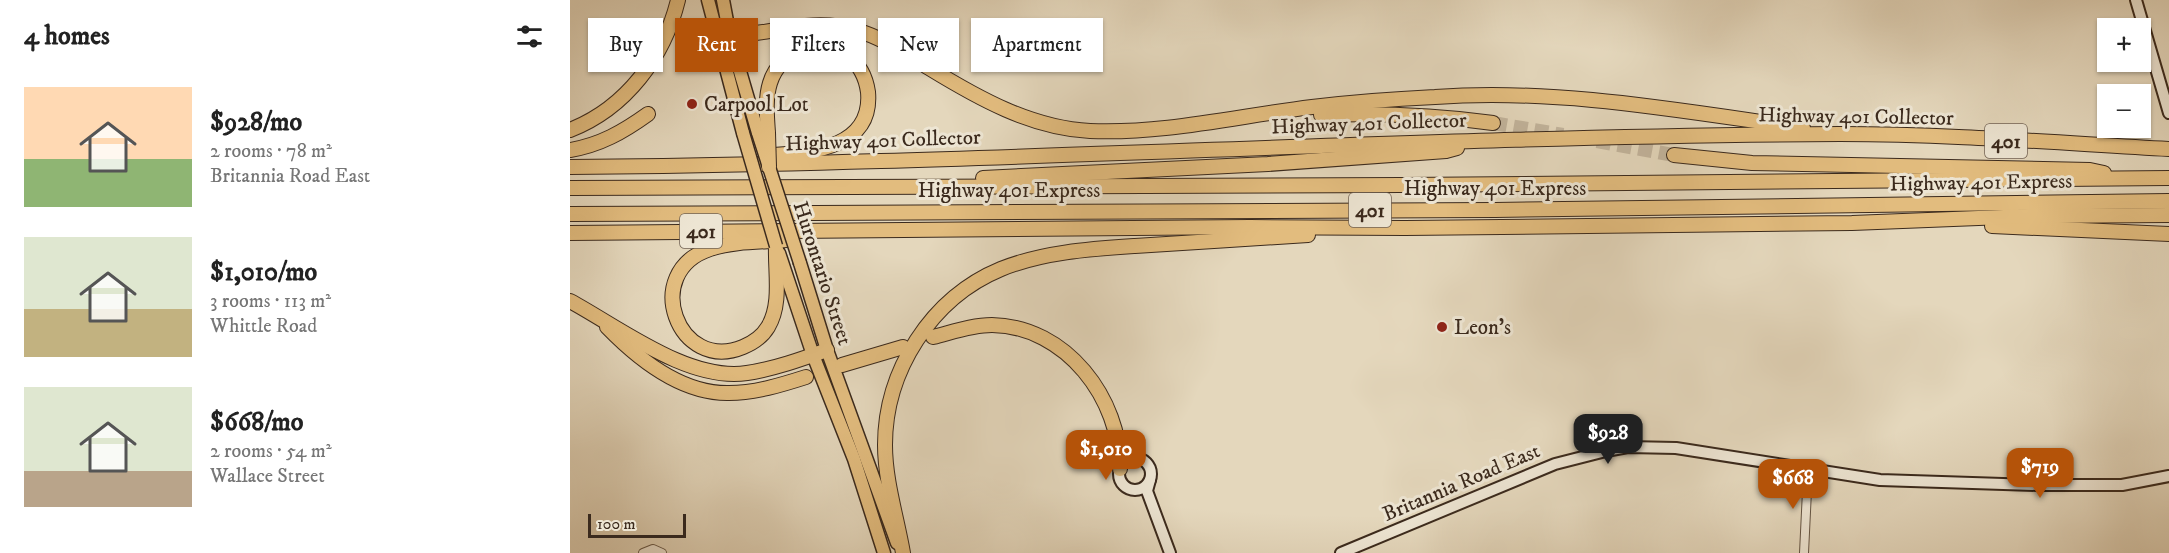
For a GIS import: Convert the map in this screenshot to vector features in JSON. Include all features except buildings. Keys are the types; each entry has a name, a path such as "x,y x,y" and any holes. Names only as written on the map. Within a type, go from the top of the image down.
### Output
{"highway":[{"path":"570,130 608,109 645,72 663,44 678,0"},
{"path":"758,31 800,25 827,25 854,29 878,38 970,94 1014,114 1068,129 1119,131 1186,126 1312,107 1438,96 1511,96 1596,100 1844,134"},
{"path":"674,166 713,159 808,152 839,144 854,134 867,109 866,82 857,65 848,56 825,47 810,47 795,52 776,70 769,83 763,133 769,167"},
{"path":"1247,117 1389,113 1430,115 1493,123"},
{"path":"570,150 613,138 648,114"},
{"name":"Highway 401 Collector","path":"570,167 939,160 1383,143 1844,134 2169,148"},
{"path":"829,187 1279,163 1446,151 1479,141"},
{"path":"1674,155 1752,163 2090,170 2135,178"},
{"name":"Highway 401 Express","path":"570,188 1426,185 2169,178"},
{"name":"Highway 401 Express","path":"570,214 1495,210 2169,201"},
{"name":"401","path":"570,233 1238,227 1405,228 1891,222 2029,216 2169,215"},
{"path":"1891,222 2169,234"},
{"path":"902,553 885,458 886,427 891,395 905,361 920,334 940,311 975,283 1015,264 1060,253 1154,244 1405,228"},
{"path":"776,246 779,264 776,303 767,328 755,340 737,349 713,350 702,347 682,331 671,297 678,273 687,262 711,248 819,237 832,230"},
{"path":"570,301 661,353 679,362 705,370 726,374 747,374 827,350"},
{"path":"595,315 623,343 644,359 667,374 702,390 740,393 775,387 806,377"},
{"path":"933,337 973,327 992,325 1030,333 1059,348 1080,365 1097,388 1118,437 1120,469"},
{"path":"842,365 903,347"}],"main road":[{"name":"Hurontario Street","path":"708,0 716,18"},
{"name":"Hurontario Street","path":"723,0 723,18"},
{"path":"2136,0 2169,113"},
{"name":"Hurontario Street","path":"730,72 743,133 776,246"},
{"name":"Hurontario Street","path":"738,72 763,133"},
{"name":"Hurontario Street","path":"769,167 827,350 902,553"},
{"name":"Hurontario Street","path":"779,264 854,459 884,553"},
{"name":"Britannia Road East","path":"1341,553 1536,471 1606,451 1650,446 1676,448 1880,480 2122,485 2169,476"},
{"path":"1158,525 1141,500 1120,480 1122,464 1130,459 1141,459 1151,470 1147,491 1170,553"},
{"path":"1130,489 1142,489 1150,480"}],"street":[{"path":"1804,553 1808,470"},
{"path":"643,553 653,549 662,553"}],"tunnel":[{"path":"1493,123 1563,135"},
{"path":"1597,141 1674,155"}],"place":[{"name":"Carpool Lot","path":"692,104"},
{"name":"Leon's","path":"1442,327"}]}
